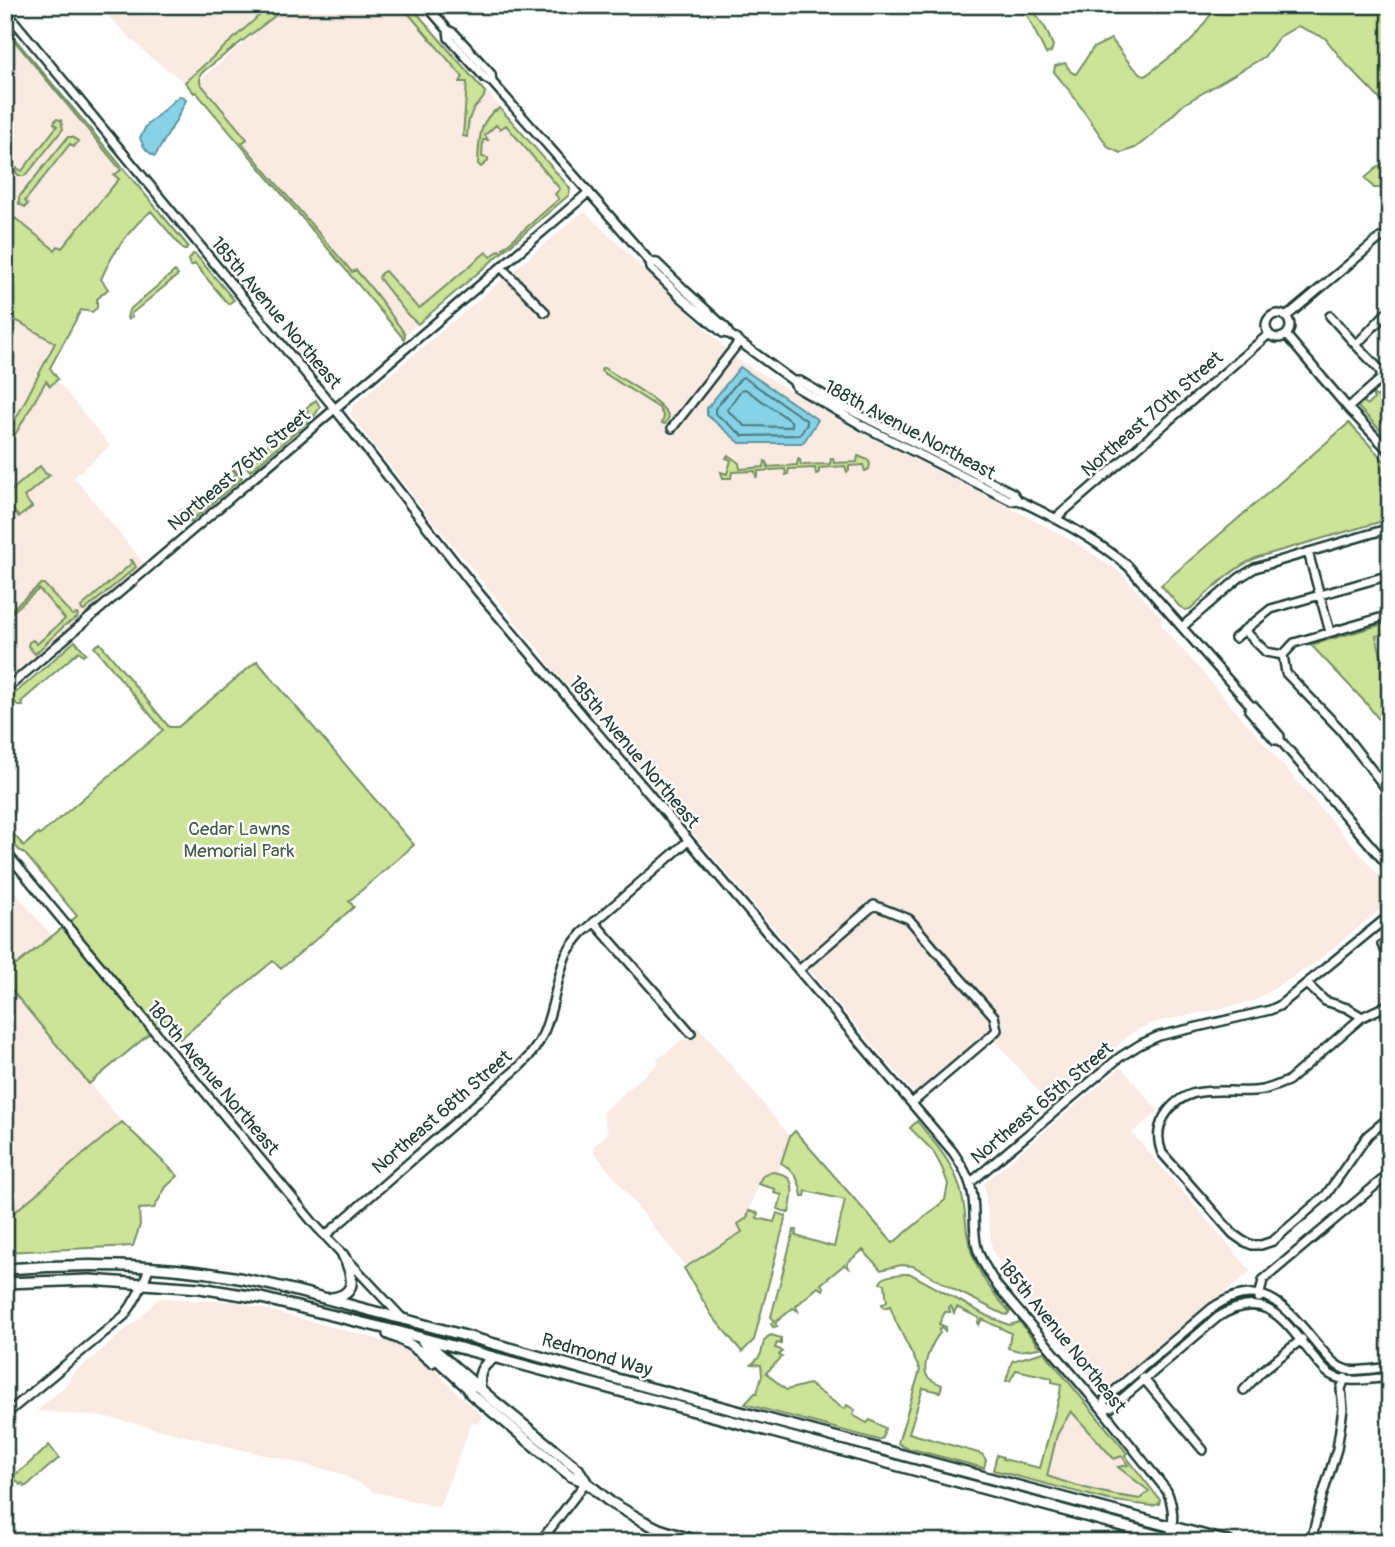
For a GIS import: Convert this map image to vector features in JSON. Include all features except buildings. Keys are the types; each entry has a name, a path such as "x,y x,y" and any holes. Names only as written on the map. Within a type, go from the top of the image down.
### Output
{"main road":[{"path":"322,1298 339,1297 351,1286 352,1274 342,1255"},
{"name":"Redmond Way","path":"5,1269 60,1266 149,1268 193,1271 281,1287 1229,1542"},
{"name":"Redmond Way","path":"5,1283 90,1280 231,1292 379,1326 1182,1542"},
{"path":"404,1320 421,1338 578,1468 586,1482"},
{"path":"379,1326 385,1333 416,1348 571,1476 586,1482 610,1502 643,1521 699,1542"},
{"path":"421,1338 432,1354 471,1394"},
{"path":"480,1388 481,1369 494,1358"},
{"path":"564,1376 581,1376 599,1381 617,1379"}],"street":[{"name":"188th Avenue Northeast","path":"426,5 491,74 492,82 650,262 657,263 739,342 793,381 800,381 844,407 1013,493 1018,500 1106,547 1128,566 1251,706 1254,706 1390,868"},
{"name":"185th Avenue Northeast","path":"5,13 335,410 478,592 953,1152 970,1183 977,1249 986,1268 998,1287 1102,1409 1167,1491 1174,1518 1170,1538"},
{"name":"Northeast 76th Street","path":"5,690 589,192"},
{"path":"1286,317 1380,238 1390,238"},
{"path":"501,267 545,312"},
{"path":"1356,345 1390,309"},
{"path":"1276,314 1286,317 1290,326 1286,335 1278,338 1269,334 1266,325 1270,316 1276,314"},
{"path":"1331,316 1381,373 1381,379 1348,408"},
{"name":"Northeast 70th Street","path":"1056,518 1269,334"},
{"path":"1286,335 1348,408 1390,452"},
{"path":"672,428 739,342"},
{"path":"1381,379 1390,384"},
{"path":"1182,627 1247,572 1264,564 1390,528"},
{"path":"1307,552 1330,632"},
{"path":"1235,638 1271,609 1390,575"},
{"path":"1283,655 1294,643 1390,615"},
{"path":"1244,630 1266,652 1283,655"},
{"path":"1283,655 1286,673 1340,729 1390,790"},
{"name":"Northeast 68th Street","path":"326,1235 534,1051 543,1035 566,955 577,939 688,841"},
{"name":"180th Avenue Northeast","path":"5,851 315,1225 404,1320"},
{"path":"799,970 874,905 909,919 994,1016 997,1030 991,1037 912,1103"},
{"name":"Northeast 65th Street","path":"970,1183 1120,1057 1141,1044 1170,1033 1279,1006 1390,915"},
{"path":"594,922 691,1033"},
{"path":"1382,945 1390,956"},
{"path":"1307,984 1325,1000 1362,1017"},
{"path":"1390,1004 1362,1017 1288,1081 1275,1087 1261,1090 1209,1090 1186,1097 1171,1107 1158,1134 1162,1153 1233,1234 1252,1245 1261,1245 1273,1241 1326,1195 1368,1135 1390,1117"},
{"path":"1258,1305 1263,1280 1389,1174"},
{"path":"5,1415 124,1316 144,1284 149,1268"},
{"path":"1102,1409 1105,1399 1222,1302 1245,1294 1273,1299 1285,1308 1334,1363 1347,1370 1390,1367"},
{"path":"1102,1409 1112,1406 1218,1317 1238,1307 1258,1305 1268,1308 1332,1376 1344,1380 1390,1377"},
{"path":"1244,1390 1261,1372 1308,1334"},
{"path":"1312,1537 1337,1449 1343,1409 1341,1389 1347,1370"},
{"path":"1139,1372 1203,1450"},
{"path":"540,1542 586,1482"}],"shaded area":[{"path":"97,5 271,5 185,82 150,57"},
{"path":"288,5 412,5 573,191 406,334 194,85"},
{"path":"5,29 139,187 45,366 110,446 74,477 146,566 5,689"},
{"path":"584,211 737,359 856,430 1076,543 1121,573 1162,619 1161,625 1388,886 1389,902 1316,962 1254,1001 1153,1023 1133,1032 1048,1107 1036,1088 991,1037 914,1093 547,662 425,512 350,414 354,405"},
{"path":"5,881 52,936 5,974"},
{"path":"5,982 122,1122 5,1220"},
{"path":"698,1026 790,1136 778,1172 769,1172 759,1182 742,1231 685,1266 594,1152 594,1146 608,1133 602,1112 659,1063 657,1060 686,1037 688,1040 697,1037 693,1032"},
{"path":"1121,1067 1158,1111 1132,1133 1251,1271 1104,1393 1009,1280 992,1250 984,1183"},
{"path":"159,1298 236,1302 408,1347 422,1356 483,1416 477,1424 472,1422 439,1507 375,1492 340,1473 107,1417 37,1411 64,1387 73,1374 140,1318"},
{"path":"1070,1410 1113,1459 1122,1456 1129,1465 1119,1467 1150,1491 1140,1499 1112,1496 1047,1476 1057,1435"}],"green space":[{"path":"271,5 280,5 273,11 276,15 205,70 200,75 200,83 247,139 242,143 352,272 356,270 375,293 402,330 404,339 185,82"},
{"path":"401,5 410,5 485,92 471,114 467,137 463,136 467,82 460,82 463,77"},
{"path":"996,5 1029,5 1046,29 1053,46 1051,52 1046,54 1027,15 1012,6 998,8"},
{"path":"1218,5 1390,5 1390,111 1325,38 1298,26 1279,37 1264,57 1184,104 1135,148 1121,153 1109,148 1054,72 1055,66 1065,63 1071,72 1076,74 1093,48 1111,39 1130,64 1145,76 1190,42"},
{"path":"5,27 188,246 184,250 151,211 135,226 116,251 101,279 108,289 97,299 97,308 92,312 81,310 50,368 58,379 50,386 46,381 5,452 5,440 55,343 5,316 5,216 12,221 15,218 55,250 58,246 62,248 119,179 114,175 121,170 8,33 5,34"},
{"path":"500,108 570,188 569,195 507,248 502,249 559,199 555,194 560,189 506,125 500,129 496,125 485,135 488,140 483,140 482,157 488,158 488,161 481,167 478,164 481,131 487,118"},
{"path":"56,119 61,120 63,129 28,173 24,176 18,175 15,170 17,168 22,171 57,126 54,123"},
{"path":"68,137 78,141 74,147 70,144 25,201 28,204 25,207 19,204 19,197"},
{"path":"1390,160 1390,188 1374,188 1365,178"},
{"path":"506,249 418,324 379,278 385,271 418,308 486,252 491,257 499,250 501,252"},
{"path":"193,254 234,300 228,304 195,264 190,265 189,260"},
{"path":"175,271 178,275 131,314 132,317 128,320 129,310"},
{"path":"602,368 659,404 669,417 665,424 662,423 664,417 659,408 601,371"},
{"path":"1382,385 1390,392 1390,440 1356,405 1362,400 1367,405 1374,399 1371,392 1377,397 1382,392 1379,386"},
{"path":"316,400 320,407 315,415 250,471 242,461 243,458 247,462 308,411 306,408"},
{"path":"1349,423 1390,467 1390,519 1258,557 1231,573 1190,609 1185,610 1179,606 1161,585"},
{"path":"728,455 739,463 740,469 764,467 765,461 768,467 797,465 798,459 801,465 830,464 831,458 834,463 857,462 858,456 868,460 870,464 865,471 863,465 849,466 847,472 845,466 819,468 819,473 816,474 815,468 789,469 786,475 785,469 758,471 756,477 755,471 732,472 731,478 723,478 721,472 727,474 731,460 726,458"},
{"path":"40,466 50,475 24,497 32,507 19,517 5,502 5,496"},
{"path":"233,468 242,478 190,522 180,511 187,515 236,474"},
{"path":"130,560 136,567 82,610 81,607 132,563"},
{"path":"44,584 72,615 78,615 35,654 28,646 29,642 33,640 37,644 65,619 39,589 10,614 12,618 8,621 5,615"},
{"path":"1390,622 1390,632 1376,636 1390,687 1390,734 1366,703 1311,645"},
{"path":"75,641 86,653 83,655 79,651 21,702 23,706 18,706 12,698 13,695"},
{"name":"Cedar Lawns Memorial Park","path":"100,643 169,727 178,727 257,661 414,845 349,901 354,907 281,969 273,961 180,1039 165,1021 89,1084 5,982 5,974 77,916 5,834 5,825 24,846 163,730 94,647"},
{"path":"917,1121 939,1148 957,1179 972,1255 988,1285 1010,1312 1003,1314 913,1266 901,1265 881,1270 863,1250 847,1263 849,1268 844,1265 821,1284 823,1290 818,1287 796,1306 798,1311 793,1308 773,1327 771,1324 774,1320 771,1317 794,1230 797,1230 796,1236 834,1247 845,1200 806,1191 805,1196 802,1196 796,1177 781,1163 790,1136 795,1131 893,1243 945,1200 948,1184 942,1168 933,1151 910,1128"},
{"path":"122,1122 178,1176 166,1187 154,1208 139,1209 140,1225 133,1246 5,1252 5,1220"},
{"path":"769,1172 785,1175 792,1185 789,1213 778,1209 782,1195 774,1193 775,1189 758,1184 763,1175"},
{"path":"749,1211 758,1213 757,1218 774,1222 777,1213 786,1216 754,1340 742,1352 712,1316 684,1268 742,1232 738,1224 747,1218"},
{"path":"911,1274 987,1316 1009,1325 1020,1322 1040,1348 1019,1351 1008,1348 1011,1333 982,1319 979,1325 979,1318 957,1307 954,1313 951,1306 949,1307 950,1312 945,1312 939,1324 946,1327 945,1331 942,1327 939,1329 940,1333 929,1353 926,1371 930,1379 942,1385 940,1392 923,1388 909,1433 982,1454 986,1460 984,1468 904,1447 898,1443 920,1370 890,1306 884,1308 882,1304 887,1302 885,1284 880,1283 886,1277"},
{"path":"771,1335 781,1338 781,1344 777,1343 775,1348 781,1350 779,1355 782,1357 766,1373 786,1390 809,1384 844,1409 847,1405 855,1410 853,1415 867,1423 870,1420 885,1428 883,1438 879,1440 745,1404 757,1393 762,1375 761,1365 752,1364 761,1354 765,1339"},
{"path":"1044,1352 1127,1453 1125,1455 1160,1500 1159,1504 1152,1506 1108,1500 993,1470 997,1455 1040,1468 1060,1394 1061,1384 1052,1382 1052,1378 1016,1370 1010,1381 1006,1381 1012,1361","holes":["1071,1411 1114,1459 1122,1456 1128,1465 1118,1467 1149,1491 1140,1499 1093,1490 1047,1476 1057,1435"]},
{"path":"49,1445 59,1458 25,1487 22,1483 20,1485 13,1476"}],"water":[{"path":"179,96 186,100 155,156 149,153 140,138 146,126"},
{"path":"740,367 818,420 803,443 740,443 707,415 707,408"}]}
